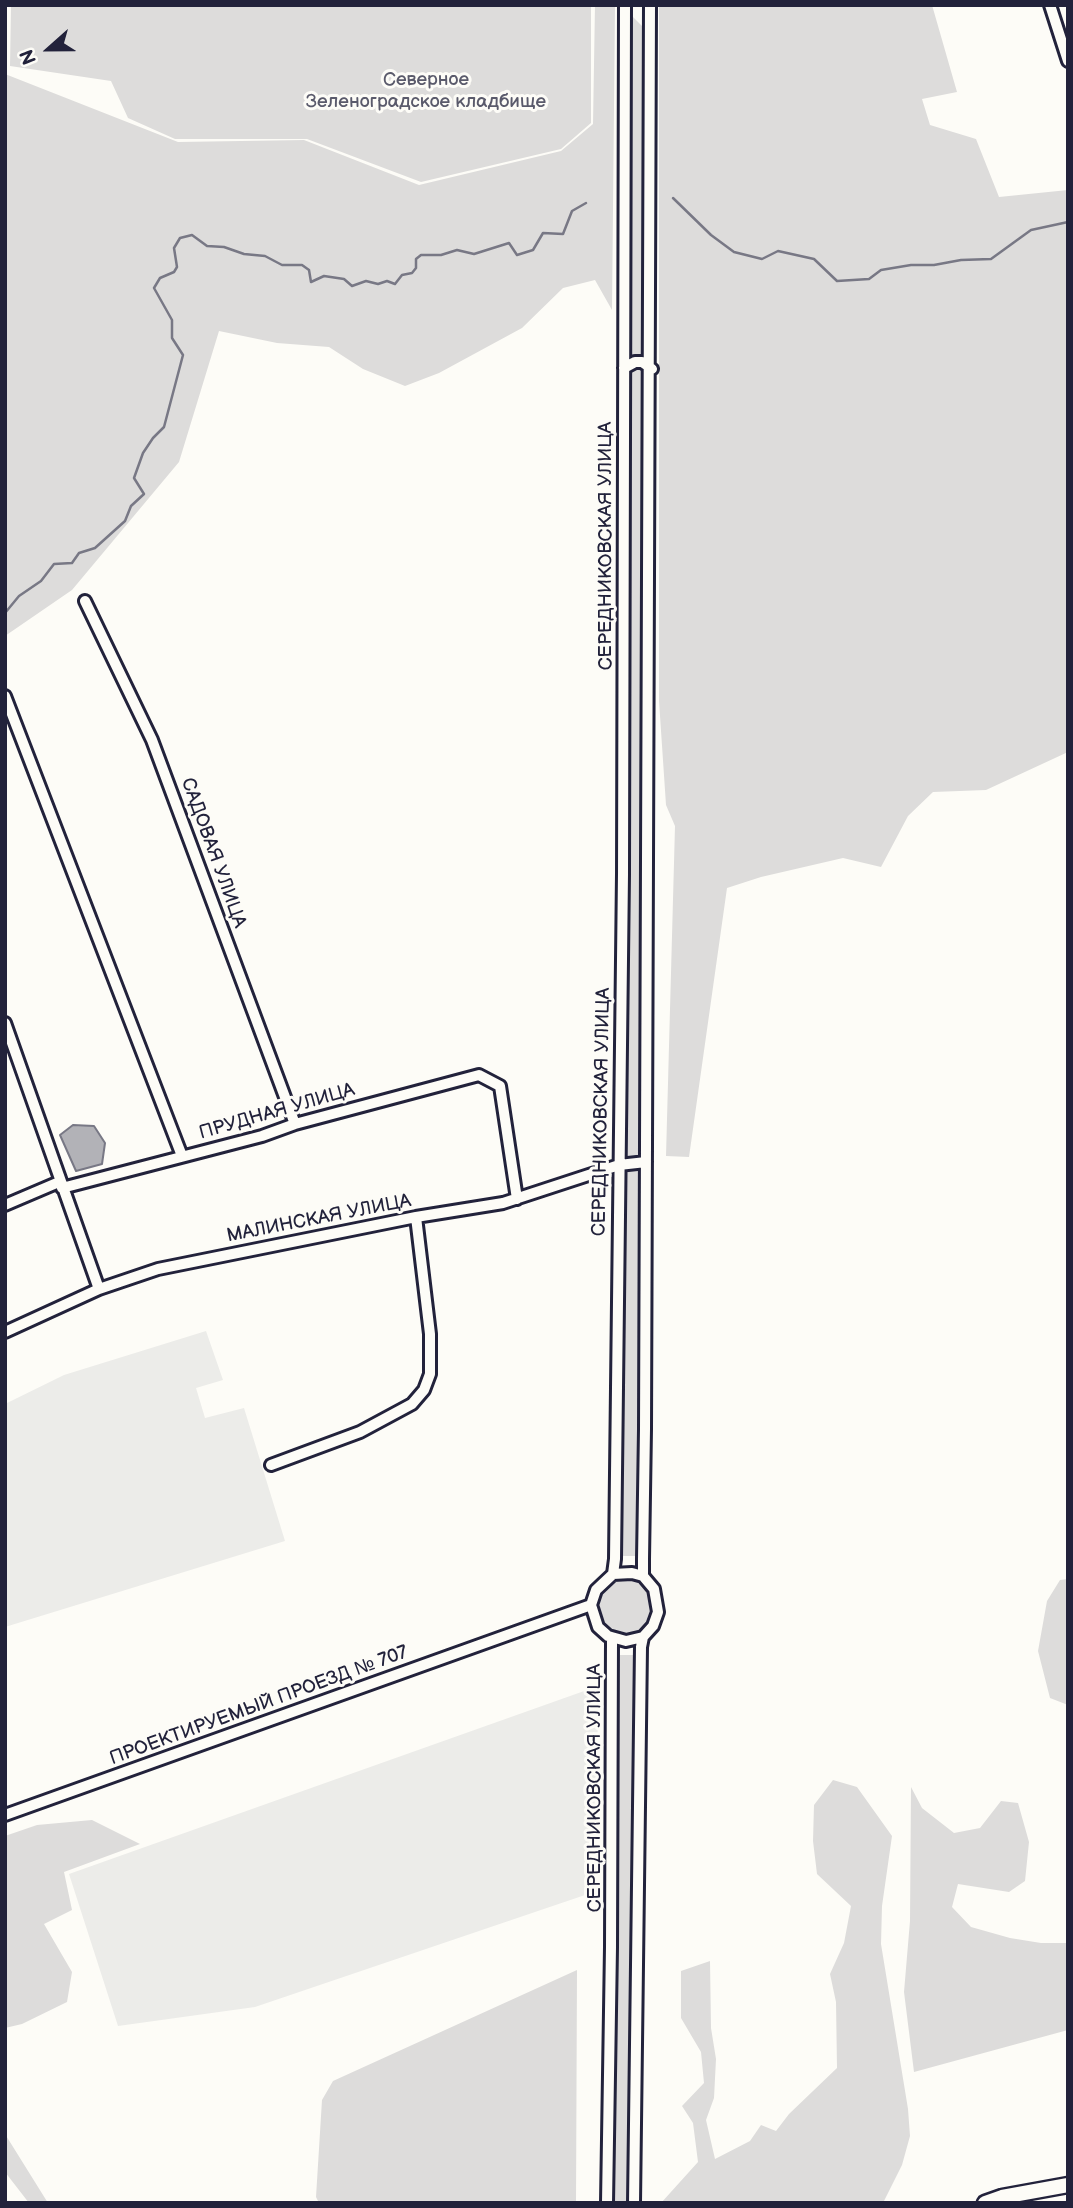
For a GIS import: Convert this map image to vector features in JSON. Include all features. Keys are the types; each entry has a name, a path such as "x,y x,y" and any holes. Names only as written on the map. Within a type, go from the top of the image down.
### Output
{"main road":[{"path":"985,2203 1002,2197 1068,2185"}],"street":[{"name":"СЕРЕДНИКОВСКАЯ УЛИЦА","path":"613,1574 619,1165 625,5"},
{"path":"643,1576 650,5"},
{"path":"1050,5 1068,61"},
{"path":"624,368 635,362 649,366"},
{"name":"САДОВАЯ УЛИЦА","path":"85,601 152,740 295,1124"},
{"path":"5,696 181,1156"},
{"path":"5,1023 11,1055 99,1289"},
{"name":"ПРУДНАЯ УЛИЦА","path":"5,1205 61,1185 262,1136 295,1124 479,1075 500,1086 517,1199"},
{"name":"МАЛИНСКАЯ УЛИЦА","path":"5,1332 99,1289 158,1269 517,1199 619,1165 646,1162"},
{"path":"271,1465 360,1432 412,1404 424,1390 430,1374 430,1334 416,1217"},
{"path":"591,1605 596,1590 613,1574 632,1573 643,1576 654,1589 658,1612 653,1626 643,1637 626,1641 612,1638"},
{"name":"СЕРЕДНИКОВСКАЯ УЛИЦА","path":"591,1605 598,1628 612,1638 614,1646 607,2203"},
{"name":"ПРОЕКТИРУЕМЫЙ ПРОЕЗД № 707","path":"5,1815 591,1605"},
{"path":"634,2203 643,1637"}],"shaded area":[{"path":"73,1125 94,1126 105,1143 102,1164 76,1171 60,1135"},
{"path":"206,1331 223,1380 196,1388 205,1418 244,1408 285,1541 5,1627 5,1404 64,1375"},
{"path":"587,1690 594,1718 598,1722 591,1893 255,2007 118,2026 69,1874"}],"green space":[{"name":"Северное Зеленоградское кладбище","path":"11,5 591,5 591,123 561,149 421,182 307,139 175,139 128,118 111,81 10,66"},
{"path":"595,5 615,5 612,310 595,280 563,288 522,328 439,373 405,386 363,369 329,347 277,343 219,331 179,462 72,590 5,636 5,74 178,142 304,140 419,185 561,151 593,124"},
{"path":"659,5 932,5 957,92 922,99 930,125 976,139 999,197 1068,190 1068,752 986,790 933,792 908,816 881,867 843,858 761,877 727,888 689,1157 666,1156 675,826 666,805 659,701"},
{"path":"630,14 646,30 637,1556 620,1556"},
{"path":"619,1578 631,1578 646,1586 654,1601 654,1613 646,1628 631,1636 619,1636 604,1628 596,1613 596,1601 604,1586"},
{"path":"1068,1579 1068,1705 1050,1698 1038,1651 1047,1601 1060,1580"},
{"path":"620,1655 635,1655 630,2203 613,2203"},
{"path":"833,1780 857,1787 892,1836 882,1906 881,1944 908,2109 910,2136 902,2165 883,2203 661,2203 698,2162 693,2123 682,2106 704,2083 701,2052 681,2018 681,1971 710,1961 711,2028 716,2059 714,2098 706,2120 715,2159 750,2141 761,2125 776,2131 789,2114 837,2068 836,2002 830,1974 844,1943 851,1906 817,1874 813,1841 814,1805"},
{"path":"911,1787 922,1808 954,1833 980,1828 1001,1801 1018,1803 1029,1842 1025,1881 1009,1892 958,1884 952,1907 971,1927 1010,1938 1041,1943 1068,1943 1068,2030 914,2072 904,1992 910,1921"},
{"path":"92,1820 140,1844 64,1872 72,1910 44,1924 72,1972 67,2002 22,2024 5,2028 5,1836 37,1825"},
{"path":"577,1970 576,2203 319,2203 316,2197 322,2100 333,2081"},
{"path":"5,2134 48,2203 29,2203 5,2172"}],"waterway":[{"path":"673,198 711,235 734,252 762,259 778,251 814,259 837,281 869,279 881,270 911,265 991,259 1031,230 1068,222"},
{"path":"5,613 19,596 41,581 54,564 72,563 79,553 95,548 125,521 131,506 144,494 134,478 143,453 164,427 183,355 172,338 172,320 154,288 160,278 174,272 177,267 174,248 180,238 192,235 207,246 265,256 282,265 302,265 309,270 311,282 324,276 344,279 352,286 366,281 378,284 387,281 395,284 402,275 412,273 416,268 416,259 421,255 441,255 457,250 474,254 509,243 517,255 533,250 543,233 563,234 572,211 586,203"}]}
